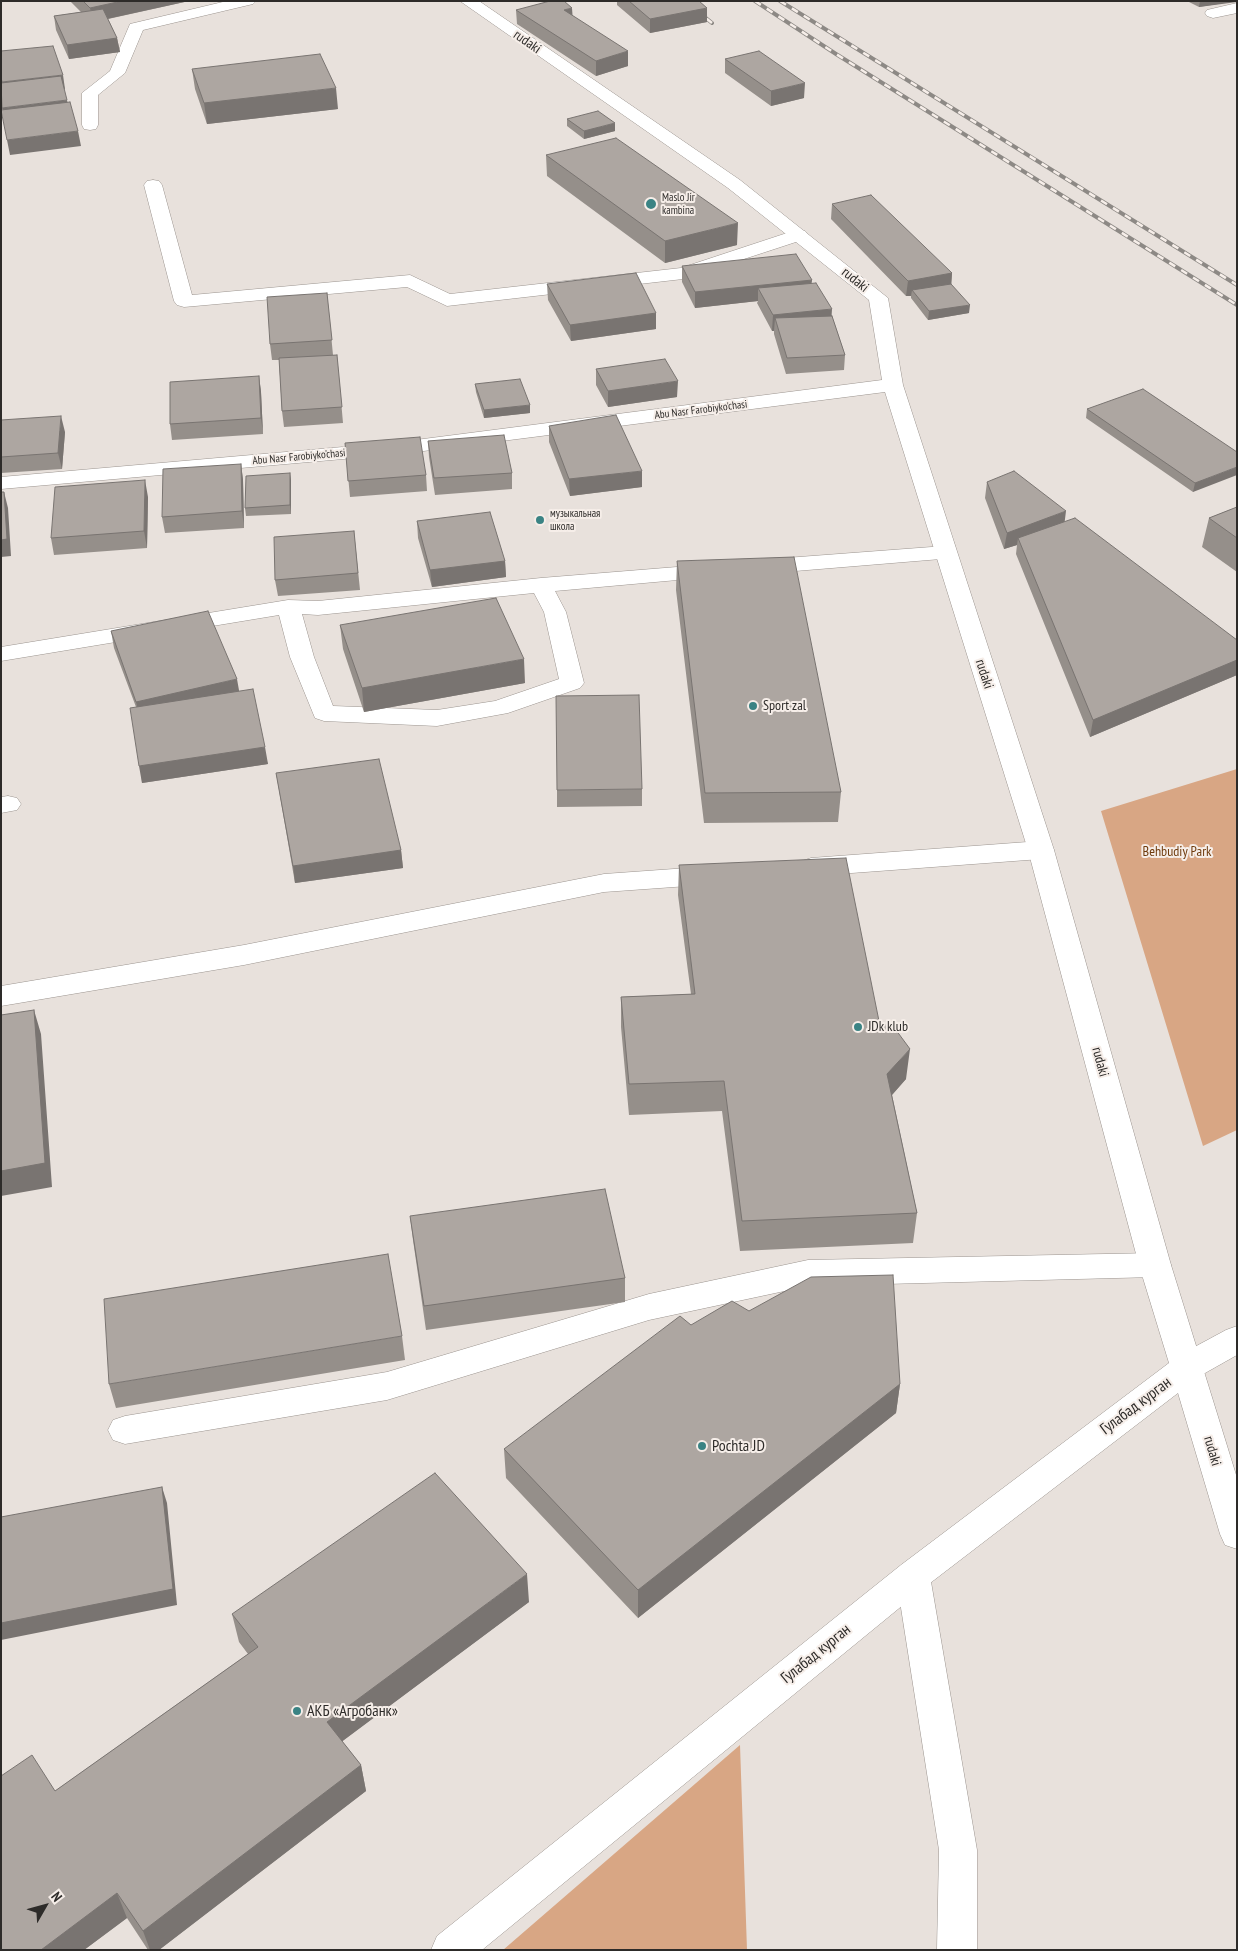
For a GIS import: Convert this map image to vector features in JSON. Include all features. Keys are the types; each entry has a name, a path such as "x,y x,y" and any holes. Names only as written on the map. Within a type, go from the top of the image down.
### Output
{"street":[{"path":"90,124 90,93 116,73 136,27 248,1"},
{"name":"rudaki","path":"468,1 734,184 878,298 893,385 944,553 1041,850 1156,1265 1237,1534"},
{"path":"1213,13 1237,8"},
{"path":"153,185 184,301 410,281 448,300 683,273 798,235"},
{"name":"Abu Nasr Farobiyko'chasi","path":"1,483 400,448 893,385"},
{"path":"1,654 288,607 318,608 541,585 944,553"},
{"path":"288,607 302,657 324,713 437,718 498,708 572,683 555,612 541,585"},
{"path":"783,870 1041,850"},
{"path":"1,996 244,955 604,883 743,872"},
{"path":"125,1430 386,1386 649,1307 808,1273 1156,1265"},
{"name":"Гулабад курган","path":"450,1950 913,1576 1187,1367 1237,1339"},
{"path":"913,1576 958,1850 957,1950"}],"green space":[{"name":"Behbudiy Park","path":"1237,769 1237,1130 1203,1146 1101,811"},
{"path":"740,1745 747,1950 503,1950"}],"building":[{"path":"83,1 122,1 90,8"},
{"path":"550,1 564,1 572,8 564,10 628,51 596,61 516,10"},
{"path":"629,1 699,1 707,8 650,19"},
{"path":"103,9 117,38 67,45 54,16"},
{"path":"53,46 63,75 2,82 1,51"},
{"path":"759,51 805,83 771,91 725,59"},
{"path":"320,54 336,88 204,103 192,69"},
{"path":"61,76 67,100 2,108 1,83"},
{"path":"70,102 78,131 7,140 1,110"},
{"path":"598,111 615,123 584,131 567,119"},
{"path":"616,138 738,223 665,241 546,155"},
{"path":"871,195 952,273 908,281 832,204"},
{"path":"796,254 812,280 695,292 682,266"},
{"path":"636,273 656,313 570,325 547,284"},
{"path":"816,283 832,309 773,315 758,288"},
{"path":"951,284 970,305 929,311 912,290"},
{"path":"327,293 332,340 270,344 267,297"},
{"path":"832,316 845,355 787,358 775,318"},
{"path":"337,355 342,407 282,411 279,358"},
{"path":"665,359 678,381 608,391 596,369"},
{"path":"259,376 261,418 170,424 170,382"},
{"path":"520,379 530,405 484,410 475,384"},
{"path":"1143,389 1237,452 1237,467 1195,483 1087,409"},
{"path":"616,415 642,471 569,479 549,426"},
{"path":"61,416 58,453 1,457 1,420"},
{"path":"504,435 512,473 434,478 428,441"},
{"path":"420,437 426,475 348,481 345,443"},
{"path":"241,464 242,511 162,517 163,469"},
{"path":"1014,471 1066,511 1007,533 987,482"},
{"path":"290,473 290,505 245,508 246,476"},
{"path":"145,480 144,531 51,538 55,487"},
{"path":"1,492 4,492 7,539 1,540"},
{"path":"1237,507 1237,538 1209,518"},
{"path":"490,512 505,561 430,570 417,521"},
{"path":"1075,518 1237,640 1237,660 1093,720 1018,538"},
{"path":"354,531 358,573 275,580 274,537"},
{"name":"Sport zal","path":"794,557 841,792 705,793 677,561"},
{"path":"496,598 524,659 362,688 340,625"},
{"path":"208,611 237,679 136,702 111,631"},
{"path":"253,689 265,747 139,766 130,708"},
{"path":"639,695 642,789 557,790 556,696"},
{"path":"379,759 401,850 293,866 276,773"},
{"path":"846,858 879,1021 896,1030 910,1049 887,1074 917,1213 742,1221 724,1081 629,1084 621,997 695,994 679,865"},
{"path":"34,1010 45,1163 1,1171 1,1015"},
{"path":"605,1189 625,1278 424,1306 410,1216"},
{"path":"388,1254 402,1336 109,1384 104,1299"},
{"name":"Pochta JD","path":"893,1275 900,1384 638,1590 504,1449 680,1316 691,1325 732,1301 749,1311 811,1277"},
{"name":"АКБ «Агробанк»","path":"435,1473 527,1574 327,1722 361,1765 143,1931 117,1893 41,1950 1,1950 1,1776 32,1755 55,1791 258,1647 232,1614"},
{"path":"162,1487 173,1589 1,1623 1,1517"}],"railway":[{"path":"685,1 712,23"},
{"path":"755,1 836,54 1237,305"},
{"path":"780,1 1237,285"}],"place":[{"name":"Maslo Jir kambina","path":"651,204"},
{"name":"музыкальная школа","path":"540,520"},
{"name":"Sport zal","path":"753,706"},
{"name":"JDk klub","path":"858,1027"},
{"name":"Pochta JD","path":"702,1446"},
{"name":"АКБ «Агробанк»","path":"297,1711"}]}
